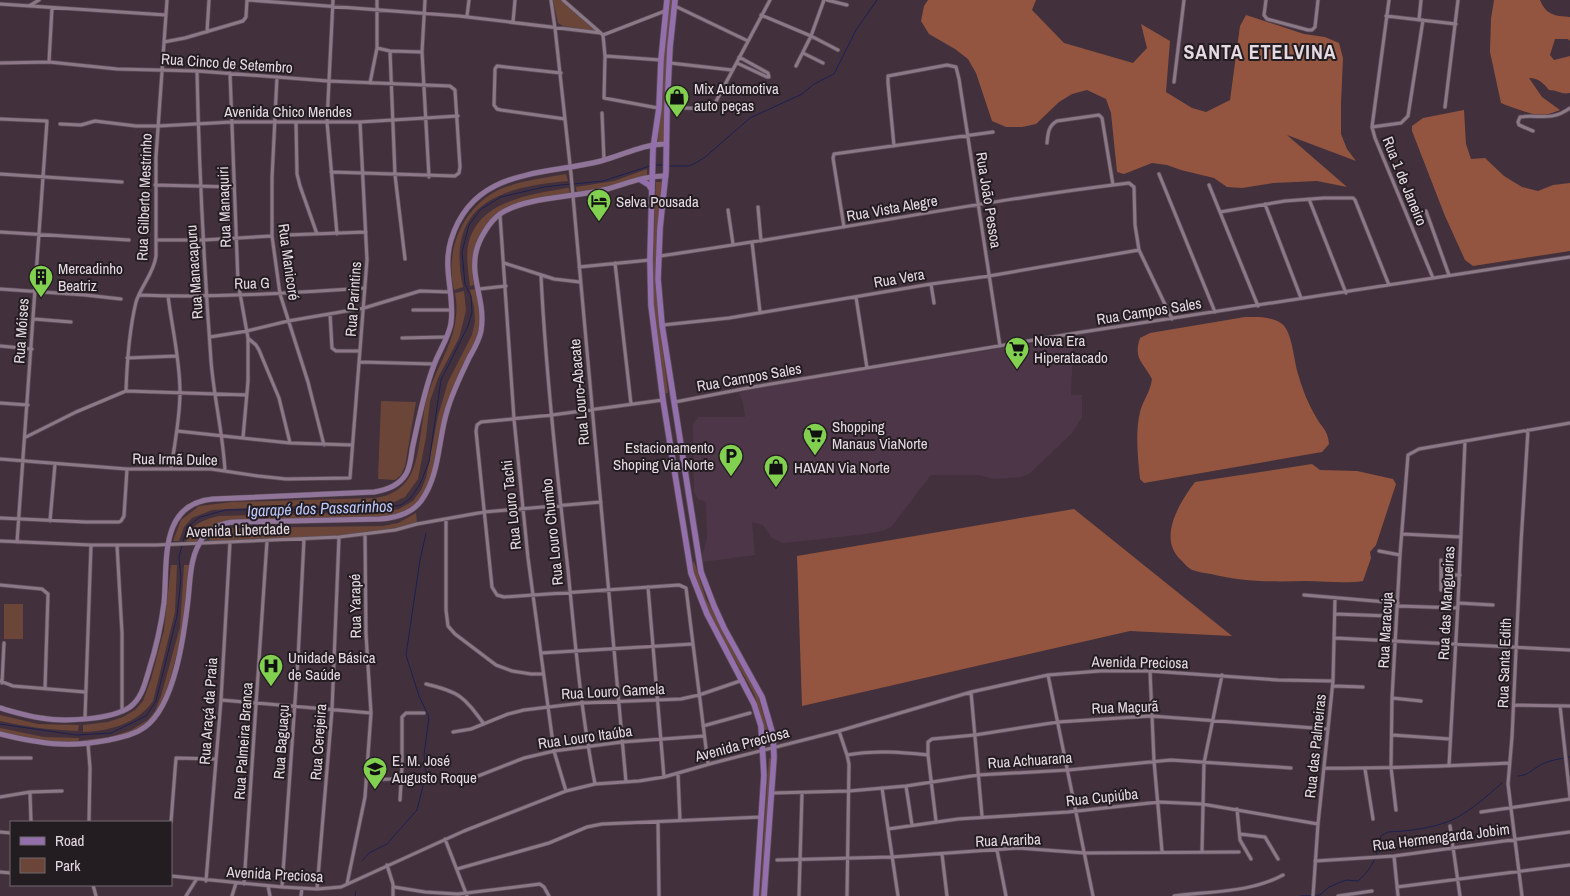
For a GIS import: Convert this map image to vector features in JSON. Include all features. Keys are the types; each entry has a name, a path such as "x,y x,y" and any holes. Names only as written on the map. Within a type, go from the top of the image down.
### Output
{"main road":[{"path":"667,0 661,60 659,108 653,147 650,260 651,305 663,400 681,502 690,568 695,586 707,614 742,680 757,712 761,726 764,750 762,817 756,896"},
{"path":"675,3 667,107 666,173 661,210 659,298 673,402 703,578 724,628 762,696 770,722 774,747 764,896"},
{"path":"641,180 649,185 652,190"}],"street":[{"path":"28,6 39,0"},
{"name":"Rua Gilberto Mestrinho","path":"126,391 127,358 139,295 154,264 156,240 155,185 167,0"},
{"path":"207,32 209,0"},
{"path":"164,42 207,32 245,20 248,0 467,16 602,34 665,11"},
{"path":"333,0 327,122 337,234"},
{"path":"370,83 377,48 378,0"},
{"path":"425,0 422,52 429,177"},
{"path":"467,16 469,0"},
{"path":"513,22 515,0"},
{"name":"Rua Louro-Abacate","path":"550,0 556,28 573,192 626,782"},
{"path":"563,0 602,34 605,56 603,94 605,99 659,108"},
{"path":"667,107 705,109 715,104 769,1 764,0"},
{"path":"796,66 811,36 825,0 847,5"},
{"path":"1174,82 1184,0"},
{"path":"1266,0 1264,14 1267,19 1308,30 1312,30 1315,27 1318,0"},
{"name":"Rua 1 de Janeiro","path":"1389,0 1372,127 1433,278"},
{"path":"1372,127 1401,123 1408,116 1421,20 1421,0"},
{"path":"1444,107 1458,0"},
{"path":"675,3 748,41"},
{"path":"0,4 166,16"},
{"path":"49,62 52,8"},
{"path":"761,15 811,36 838,50"},
{"path":"1386,16 1456,24"},
{"path":"377,48 390,51 422,52"},
{"path":"390,51 395,175 405,259"},
{"path":"803,53 823,62"},
{"path":"605,56 661,60"},
{"path":"737,63 769,77 768,73 739,58"},
{"name":"Rua Cinco de Setembro","path":"0,63 49,62 117,69 197,71 328,81 452,86 456,92 458,116"},
{"path":"670,63 732,70"},
{"name":"Rua João Pessoa","path":"894,146 888,76 947,65 956,67 1000,346"},
{"path":"560,73 496,66 495,107 500,110 565,118"},
{"name":"Rua Manacapuru","path":"197,71 202,240 215,393 225,471"},
{"name":"Rua Manaquiri","path":"230,73 239,295 248,338 247,394 243,438"},
{"name":"Rua Manicoré","path":"277,77 272,178 272,236 280,294 308,382 324,445"},
{"path":"1532,132 1519,125 1520,117 1553,117 1562,114 1570,108"},
{"path":"602,113 604,160"},
{"path":"1047,143 1053,123 1099,115 1102,118 1113,185"},
{"path":"331,172 453,178 459,173 460,167 458,116"},
{"name":"Avenida Chico Mendes","path":"60,124 81,125 95,121 158,126 232,122 360,122 458,116"},
{"name":"Rua Móises","path":"0,119 47,121 26,437 17,542"},
{"name":"Rua Parintins","path":"350,478 365,288 366,232 360,122"},
{"path":"296,123 297,174 317,234"},
{"path":"844,227 833,158 834,154 993,132"},
{"path":"0,708 50,719 102,717 132,706 140,696 156,648 161,626 172,529 180,514 187,507 203,500 374,492 392,488 402,479 408,469 421,407 434,364 450,327 452,310 447,266 449,247 462,216 475,199 505,180 604,160 653,147 667,146"},
{"path":"0,734 35,743 72,745 88,744 133,734 146,726 161,710 167,695 182,645 192,567 198,544 211,530 228,522 380,519 402,515 418,504 430,484 435,470 447,410 480,335 482,307 474,271 476,250 482,236 500,214 512,208 573,192 602,190 641,180 652,175 666,173"},
{"path":"0,174 122,182"},
{"path":"1159,174 1215,312"},
{"name":"Rua Vista Alegre","path":"659,256 1129,183 1134,187 1138,250"},
{"path":"155,185 235,187"},
{"path":"1209,185 1258,306"},
{"path":"1220,212 1309,199 1353,198 1389,285"},
{"path":"1309,199 1346,293"},
{"path":"1265,204 1301,298"},
{"path":"758,207 761,241"},
{"path":"728,210 733,244"},
{"path":"1426,211 1449,275"},
{"name":"Rua Louro Tachi","path":"500,214 522,508 547,707 554,751 566,791"},
{"path":"0,232 129,240"},
{"path":"287,234 366,232"},
{"path":"156,240 202,240 272,236"},
{"path":"752,242 760,312"},
{"path":"1138,250 1172,319"},
{"name":"Rua Vera","path":"662,325 729,318 1138,250"},
{"name":"Rua Campos Sales","path":"673,402 1000,346 1570,257"},
{"path":"579,267 650,260"},
{"path":"504,263 541,276 581,282"},
{"path":"615,264 631,404"},
{"name":"Rua Louro Chumbo","path":"541,276 552,415 575,651 595,784"},
{"path":"931,284 934,303"},
{"path":"479,289 506,286"},
{"name":"Rua G","path":"139,295 280,294 365,288"},
{"path":"0,289 121,299"},
{"path":"210,337 364,308 420,292 450,292"},
{"path":"168,296 180,392 177,431 171,468"},
{"path":"856,297 867,368"},
{"path":"413,310 452,310"},
{"path":"330,314 332,348 336,350 360,351"},
{"path":"34,319 71,322"},
{"path":"402,338 446,337"},
{"name":"Rua Manaquiri","path":"248,338 259,350 279,398 290,443"},
{"path":"0,346 32,350"},
{"path":"127,358 177,356"},
{"path":"360,362 434,364"},
{"path":"26,437 76,412 126,391 247,394"},
{"path":"663,400 552,415 481,422 477,425 476,431 492,587 495,593 500,596 533,596 679,585 686,588 695,586"},
{"path":"0,403 28,405"},
{"path":"1465,441 1570,423"},
{"name":"Rua Santa Edith","path":"1522,896 1508,784 1514,705 1528,430"},
{"path":"177,431 290,443 352,445"},
{"name":"Rua Maracuja","path":"1396,810 1391,767 1392,698 1407,459 1410,453 1419,449 1465,441"},
{"name":"Rua das Mangueiras","path":"1449,766 1460,575 1465,441"},
{"name":"Rua Irmã Dulce","path":"0,460 127,469 196,468 286,479 350,478"},
{"path":"50,521 55,464"},
{"path":"0,518 115,523 121,521 124,516 127,469"},
{"name":"Avenida Liberdade","path":"0,541 117,545 198,544 339,537 484,512 601,502"},
{"path":"446,519 446,605 448,626 461,640 496,665 512,672 543,674"},
{"name":"Rua Yarapé","path":"347,884 362,814 367,780 371,713 366,634 365,534"},
{"path":"1402,534 1461,537"},
{"name":"Rua Cerejeira","path":"318,889 332,710 339,537"},
{"name":"Rua Baguaçu","path":"282,887 304,539"},
{"name":"Rua Palmeira Branca","path":"244,884 258,702 267,541"},
{"name":"Rua Araçá da Praia","path":"206,880 221,700 230,542"},
{"path":"84,718 91,545"},
{"path":"117,545 122,633 122,711"},
{"path":"1380,551 1400,555"},
{"path":"1441,560 1441,590"},
{"path":"1441,575 1460,575"},
{"path":"0,585 42,589 48,594 45,689"},
{"path":"648,587 664,777"},
{"path":"686,588 708,764"},
{"path":"1304,595 1458,608"},
{"name":"Rua das Palmeiras","path":"1313,896 1318,824 1333,681 1335,598"},
{"path":"1458,603 1493,605"},
{"path":"1335,614 1389,616"},
{"path":"1334,638 1570,650"},
{"path":"4,643 1,682 13,686 85,692"},
{"path":"540,653 693,644"},
{"name":"Avenida Preciosa","path":"172,876 268,886 318,889 335,888 566,791 595,784 664,777 839,731 971,692 1048,675 1100,671 1150,671 1278,680 1333,681"},
{"path":"1150,671 1154,761 1162,851"},
{"path":"1048,675 1093,896"},
{"path":"1202,851 1204,763 1222,676"},
{"name":"Rua Louro Gamela","path":"453,732 471,729 508,714 582,703 681,698 699,695 742,680"},
{"path":"426,684 449,689 457,693 484,724"},
{"path":"1332,686 1363,687"},
{"path":"971,692 982,816"},
{"path":"1392,698 1421,701"},
{"path":"221,700 371,713"},
{"path":"1514,705 1570,706"},
{"path":"1481,812 1570,798 1560,706"},
{"path":"400,800 402,716 406,713 424,713"},
{"path":"703,726 750,714"},
{"name":"Rua Maçurã","path":"928,755 929,740 932,739 975,735 1058,722 1152,716 1328,729"},
{"path":"839,731 847,755 849,791 847,896"},
{"path":"1392,735 1450,739"},
{"name":"Rua Louro Itaúba","path":"473,778 524,758 554,751 622,742 704,736"},
{"path":"88,744 90,768 89,821"},
{"path":"847,755 884,752 928,755 936,821"},
{"path":"0,758 31,758"},
{"path":"171,821 176,758 215,759"},
{"name":"Rua Achuarana","path":"772,793 849,791 906,786 978,775 1068,770 1154,761 1291,768"},
{"path":"1324,768 1510,763"},
{"path":"1365,768 1373,820"},
{"path":"678,773 680,821"},
{"path":"367,780 417,778"},
{"path":"906,786 912,825"},
{"path":"882,788 898,896"},
{"path":"0,797 30,792 62,791"},
{"path":"30,792 31,821"},
{"path":"800,896 802,792"},
{"name":"Rua Cupiúba","path":"888,829 982,816 1076,811 1159,802 1202,804 1318,824"},
{"path":"1237,809 1242,845 1251,859"},
{"path":"457,869 549,843 588,826 612,822 658,822 762,817"},
{"path":"658,822 659,896"},
{"path":"1450,826 1460,896"},
{"name":"Rua Hermengarda Jobim","path":"1315,861 1394,856 1570,832"},
{"path":"1240,834 1265,837 1278,859"},
{"path":"446,840 466,894"},
{"name":"Rua Arariba","path":"777,860 892,857 1018,848 1085,853 1238,852"},
{"path":"996,850 1006,896"},
{"path":"942,854 947,896"},
{"path":"1394,856 1398,896"},
{"path":"387,865 394,887 393,896"},
{"path":"1397,888 1570,866"},
{"path":"1174,896 1245,888 1273,881 1283,875"},
{"path":"186,896 196,880"},
{"path":"232,896 236,883"},
{"path":"394,887 445,894 466,894 537,884 542,885 549,896"},
{"path":"268,886 270,896"},
{"path":"301,896 302,888"},
{"path":"1338,896 1372,891"}],"shaded area":[{"path":"928,0 1036,0 1032,10 1064,43 1133,63 1147,48 1141,24 1170,41 1166,92 1192,108 1206,112 1230,100 1240,26 1246,15 1304,34 1325,37 1339,43 1343,58 1341,134 1347,149 1356,161 1287,135 1347,187 1317,181 1273,183 1242,188 1227,187 1214,178 1167,165 1152,163 1124,174 1117,172 1111,113 1106,99 1087,90 1072,94 1059,102 1036,124 1022,127 1006,127 992,121 976,73 968,59 929,34 921,21 924,6"},
{"path":"1494,0 1540,0 1548,12 1570,17 1570,41 1568,39 1555,39 1550,55 1554,60 1570,56 1570,93 1549,90 1538,80 1529,78 1542,97 1560,110 1540,116 1501,103 1490,52 1491,19"},
{"path":"1464,110 1466,144 1471,159 1485,158 1504,176 1522,187 1538,191 1553,185 1570,183 1570,251 1473,266 1465,260 1445,216 1412,131 1412,126 1423,118"},
{"path":"1245,317 1269,318 1278,321 1285,328 1290,339 1303,390 1313,412 1326,432 1329,444 1322,452 1144,483 1140,479 1137,445 1138,428 1140,412 1152,379 1138,356 1140,338 1150,333"},
{"path":"1082,335 1077,340 1073,349 1071,395 1082,395 1082,418 1071,434 1029,474 1022,477 993,479 979,475 931,475 891,527 883,531 783,543 772,538 763,525 752,522 755,555 703,562 702,556 707,538 706,502 698,499 694,492 693,424 698,417 745,417 739,393 752,389"},
{"path":"1312,464 1320,470 1357,471 1393,479 1396,484 1376,545 1370,552 1371,558 1363,581 1235,579 1192,570 1174,551 1171,541 1173,520 1195,482"},
{"path":"1074,509 1232,636 1130,631 802,706 797,556"}],"green space":[{"path":"553,0 561,0 595,31 563,26 558,23"},
{"path":"670,0 673,0 665,144 658,143"},
{"path":"647,169 647,176 577,194 576,187 614,181"},
{"path":"566,174 568,181 520,189 499,196 482,205 470,219 462,237 459,259 463,287 454,290 452,259 455,244 460,230 477,205 489,195 511,185"},
{"path":"656,182 662,182 657,267 658,309 668,393 665,393 654,307 653,267"},
{"path":"569,188 570,193 521,204 491,222 474,254 472,272 474,285 470,286 467,259 468,246 472,233 489,212 501,205 527,196"},
{"path":"475,289 479,317 476,343 447,404 432,474 419,501 410,508 384,517 222,522 198,543 186,542 194,527 208,519 219,516 383,512 399,509 413,501 421,490 426,478 438,416 448,382 472,335 475,321 470,290"},
{"path":"464,291 466,310 459,338 438,378 430,401 426,437 418,479 405,497 390,504 382,505 282,506 212,510 192,518 184,527 179,541 173,541 181,520 199,506 232,502 375,498 392,493 401,487 408,479 414,467 424,410 430,388 452,336 455,323 455,293"},
{"path":"381,401 416,402 405,466 401,475 395,480 378,479"},
{"path":"416,513 417,523 366,534 318,540 211,543 209,539 216,533 232,528 383,526 398,523"},
{"path":"694,561 706,599 757,693 770,742 767,742 754,694 716,627 698,588 693,572"},
{"path":"171,565 177,565 175,612 153,701 139,715 122,725 103,730 83,732 83,725 108,722 123,717 135,710 143,701 164,630"},
{"path":"184,565 190,565 181,638 166,695 148,724 133,733 83,743 83,740 110,737 131,730 148,720 155,711 180,627"},
{"path":"4,604 23,604 23,639 4,639"},
{"path":"0,715 38,724 79,725 78,731 39,728 0,721"},
{"path":"0,728 44,737 79,738 78,744 54,744 0,733"},
{"path":"769,758 771,759 762,896 760,896"}],"waterway":[{"name":"Igarapé dos Passarinhos","path":"669,166 692,165 704,158 750,118 802,94 814,84 834,74 856,30 877,0"},
{"name":"Igarapé dos Passarinhos","path":"654,165 665,165"},
{"name":"Igarapé dos Passarinhos","path":"574,184 603,181 650,166"},
{"name":"Igarapé dos Passarinhos","path":"0,724 76,735 111,733 146,716 156,701 177,616 181,578 179,557 187,527 200,517 226,510 378,509 401,505 411,498 420,484 429,462 441,380 468,326 472,312 471,296 465,284 462,252 469,225 481,209 501,197 544,187 570,184"},
{"path":"362,861 369,853 387,844 417,810 426,774 424,755 429,717 419,696 406,655 420,560 426,533"},
{"path":"1518,776 1527,774 1546,762 1570,757"},
{"path":"1300,896 1320,895 1329,887 1346,880 1358,881 1368,871 1374,860 1381,836 1388,832 1423,828 1456,818 1480,802 1502,783"},
{"path":"355,896 356,891"}],"place":[{"name":"Mix Automotiva auto peças","path":"677,118"},
{"name":"Selva Pousada","path":"599,222"},
{"name":"Mercadinho Beatriz","path":"41,298"},
{"name":"Nova Era Hiperatacado","path":"1017,370"},
{"name":"Shopping Manaus ViaNorte","path":"815,456"},
{"name":"Estacionamento Shoping Via Norte","path":"731,477"},
{"name":"HAVAN Via Norte","path":"776,488"},
{"name":"Unidade Básica de Saúde","path":"271,687"},
{"name":"E. M. José Augusto Roque","path":"375,790"}],"district":[{"name":"SANTA ETELVINA","path":"1260,51"}]}
